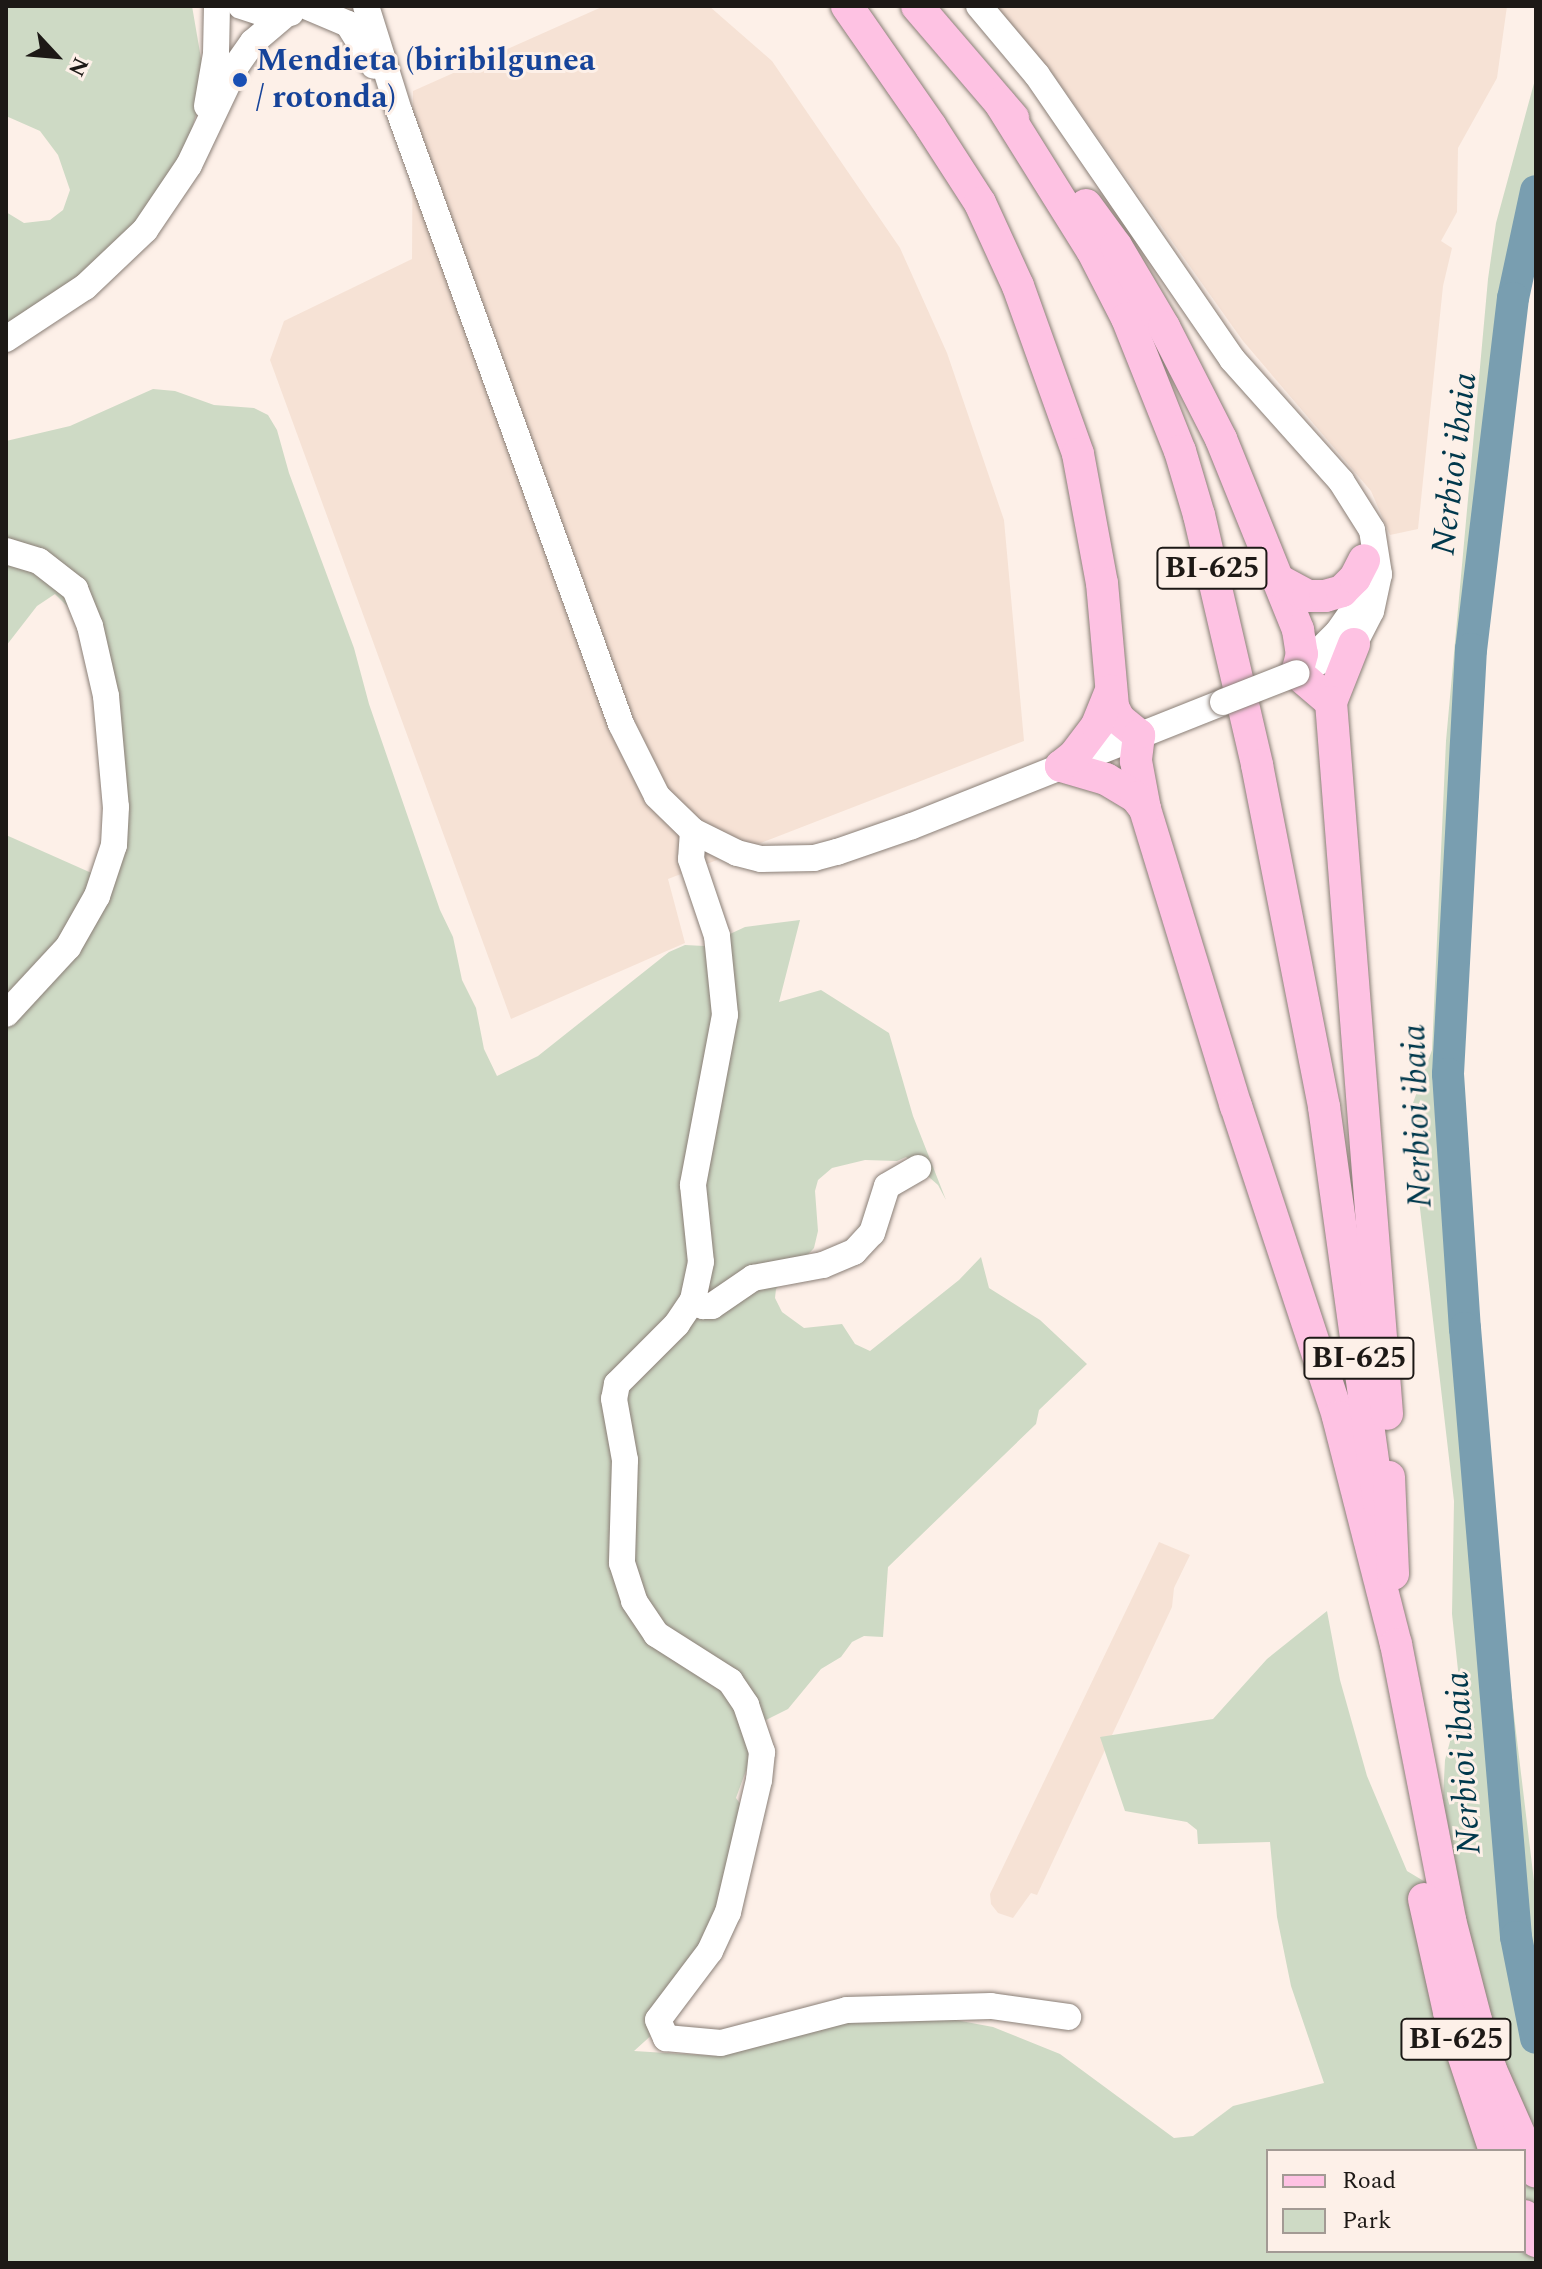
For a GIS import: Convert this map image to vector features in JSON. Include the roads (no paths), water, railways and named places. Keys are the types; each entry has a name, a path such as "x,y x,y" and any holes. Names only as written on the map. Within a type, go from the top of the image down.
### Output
{"main road":[{"path":"847,6 980,203 1018,286 1078,454 1102,583 1111,691 1119,719 1139,735 1136,761 1145,809 1236,1106 1338,1417 1396,1644"},
{"name":"BI-625","path":"917,6 1000,103 1084,237 1127,318 1180,451 1203,529 1257,765 1324,1107 1396,1644 1450,1920 1491,2070 1526,2149"},
{"path":"1000,103 1082,199 1116,246 1164,327 1221,439 1280,581 1298,630 1302,654 1297,673 1331,702"},
{"path":"1280,581 1308,596 1325,596 1342,591 1355,578 1364,560"},
{"path":"1354,644 1331,702 1386,1405 1396,1644"},
{"path":"1061,766 1074,756 1097,725 1111,691"},
{"path":"1061,766 1106,779 1136,797 1145,809"},
{"name":"BI-625","path":"1396,1644 1405,1767 1428,1923 1465,2069 1494,2149"},
{"name":"BI-625","path":"1526,2149 1536,2172"},
{"path":"1526,2220 1536,2241"}],"street":[{"path":"189,165 210,92 217,6"},
{"path":"241,6 257,13 300,9 348,24 399,111"},
{"path":"366,6 399,111 621,724 657,796 693,831 737,853 761,859 814,858 912,826 1297,673 1354,644 1371,611 1379,574 1372,530 1341,481 1232,359 1037,75 979,6"},
{"path":"6,339 85,287 116,261 145,230 189,165 236,66 253,42 300,9"},
{"path":"1297,673 1338,632 1355,608 1362,586 1364,560 1361,537 1350,508 1312,451"},
{"path":"6,551 39,561 75,589 90,626 106,696 116,807 114,845 97,896 68,947 6,1014"},
{"path":"693,831 691,859 717,936 725,1015 693,1185 701,1262 693,1300 677,1324 617,1384 614,1399 625,1460 622,1563 634,1601 656,1634 730,1681 746,1705 762,1752 759,1780 728,1912 710,1951 658,2020 666,2038 721,2043 847,2010 991,2006 1068,2017"},
{"path":"693,1300 703,1306 712,1306 753,1278 823,1265 854,1252 872,1233 887,1186 918,1168"}],"waterway":[{"name":"Nerbioi ibaia","path":"1536,191 1513,298 1471,649 1448,1074 1465,1328 1516,1937 1536,2038"}],"place":[{"name":"Mendieta (biribilgunea / rotonda)","path":"240,80"}]}
